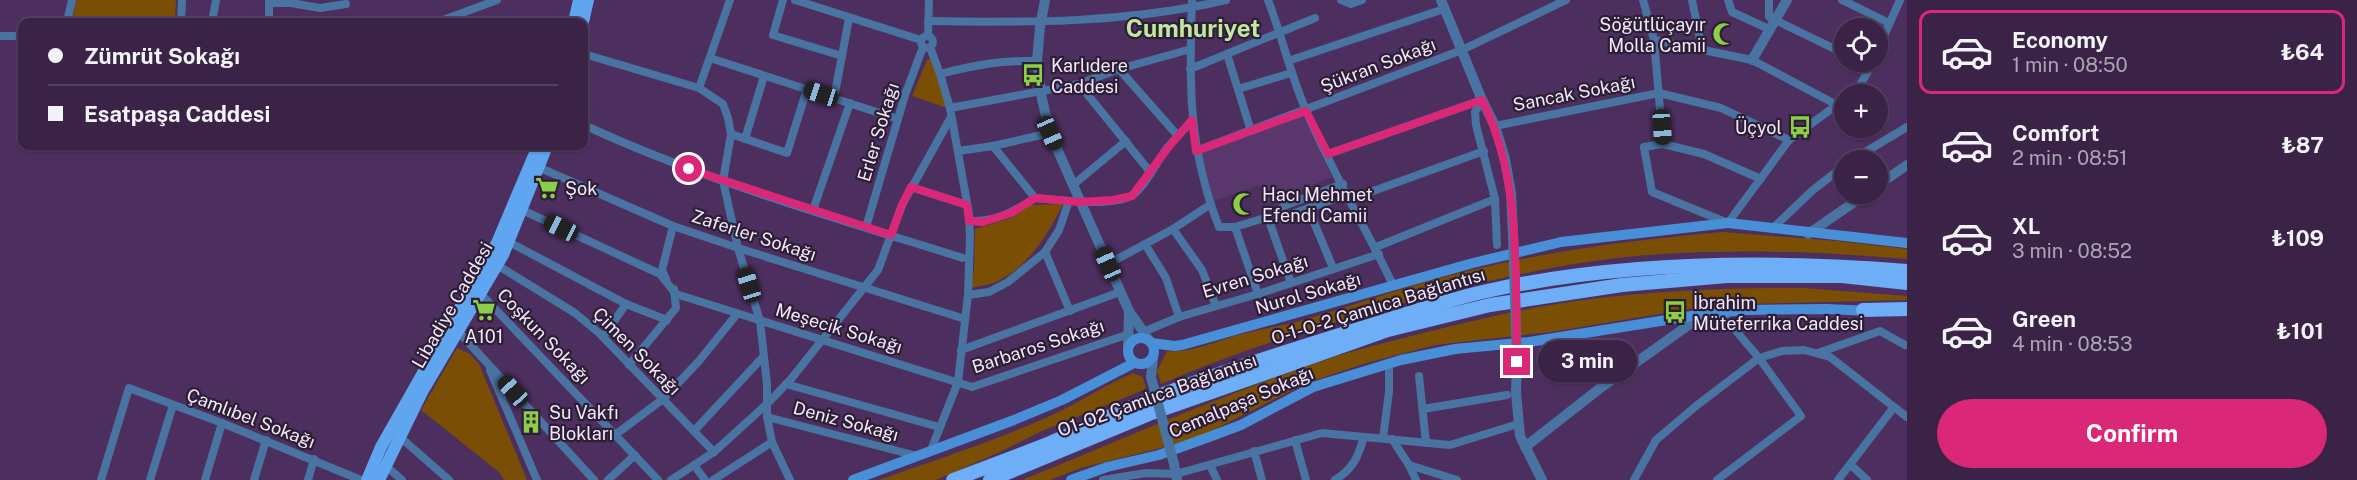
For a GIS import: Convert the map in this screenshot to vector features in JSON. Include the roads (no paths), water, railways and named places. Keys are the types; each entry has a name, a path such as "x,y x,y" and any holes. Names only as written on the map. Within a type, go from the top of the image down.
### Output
{"highway":[{"name":"O-1-O-2 Çamlıca Bağlantısı","path":"952,480 1045,445 1142,403 1269,357 1443,302 1494,289 1549,279 1619,271 1722,265 1845,266 1907,271"},
{"name":"O1-O2 Çamlıca Bağlantısı","path":"990,480 1149,414 1388,330 1490,305 1622,285 1727,276 1842,276 1907,283"},
{"path":"1863,310 1907,309"}],"main road":[{"path":"575,18 579,0"},
{"path":"584,18 588,0"},
{"name":"Libadiye Caddesi","path":"367,480 381,447 497,243 536,150"},
{"name":"Libadiye Caddesi","path":"379,480 422,392 498,265 545,150"},
{"name":"Nurol Sokağı","path":"1148,338 1174,346 1182,345 1473,263 1561,242 1728,223 1772,230 1907,243"},
{"path":"1704,314 1827,309 1907,314"},
{"name":"Cemalpaşa Sokağı","path":"1071,480 1107,467 1159,455 1199,441 1241,425 1313,387 1389,363 1455,349 1529,342 1704,314"},
{"path":"853,480 1014,420 1062,400 1097,380 1136,363 1146,364 1153,358 1155,351 1148,338 1136,339 1120,363 1097,380"},
{"path":"1128,350 1136,363"}],"street":[{"path":"68,18 72,0"},
{"path":"181,18 182,0"},
{"path":"213,18 216,0"},
{"path":"449,18 497,0"},
{"path":"699,88 730,0"},
{"path":"783,0 773,35 842,56"},
{"path":"795,0 926,43"},
{"path":"930,0 926,43 940,74 950,113 969,221 968,295 958,382 931,450"},
{"path":"1045,0 1040,23 1037,61 1050,133 1073,185 1075,202 1108,264 1129,311 1148,338"},
{"path":"928,21 1040,23 1088,20 1192,3 1226,0"},
{"path":"1268,0 1281,33 1291,73 1306,111 1393,285"},
{"path":"1341,0 1351,4 1362,0"},
{"name":"Şükran Sokağı","path":"1196,151 1462,50 1566,0"},
{"path":"1643,0 1654,40 1663,144"},
{"path":"1692,0 1702,49"},
{"path":"1728,0 1732,12 1834,50"},
{"path":"1769,0 1769,17 1772,25"},
{"path":"1752,60 1787,0"},
{"path":"1842,0 1889,23 1900,0"},
{"path":"269,18 269,2 320,8 346,4"},
{"path":"1192,3 1190,69 1192,120 1196,151 1219,227 1235,227 1269,220 1484,151"},
{"path":"1288,61 1442,5 1495,126 1505,159 1511,193 1513,233 1518,424 1525,447 1542,480"},
{"path":"834,98 849,18"},
{"path":"1190,69 1315,18"},
{"path":"0,36 18,36"},
{"path":"1654,40 1752,60 1834,103"},
{"name":"Erler Sokağı","path":"866,227 898,119 926,43"},
{"path":"671,480 714,452 768,403 824,339 878,270 902,205 950,113 1041,90 1079,84 1119,69 1191,49"},
{"path":"1227,54 1251,131"},
{"path":"588,55 699,88 723,104 730,134 723,181 738,248 760,321 768,403 767,417 772,442 790,480"},
{"path":"710,58 898,119"},
{"path":"940,74 984,63 1037,61"},
{"path":"1119,69 1178,136"},
{"path":"1238,89 1291,73"},
{"path":"745,139 764,75"},
{"path":"1079,84 1151,173"},
{"path":"730,134 787,153 807,90"},
{"path":"1659,93 1721,108 1788,140"},
{"name":"Sancak Sokağı","path":"1495,126 1659,93"},
{"path":"1482,100 1475,112 1476,125 1495,200 1497,245"},
{"path":"1328,154 1482,100"},
{"path":"813,210 850,103"},
{"path":"1761,179 1704,154 1663,144 1644,147 1652,192 1728,223 1761,179 1788,140 1834,107"},
{"path":"969,221 983,222 1011,213 1035,198 1075,202 1113,200 1132,196 1192,120"},
{"path":"588,127 631,147 723,181 963,258"},
{"path":"1869,150 1907,127"},
{"path":"958,151 993,146 1050,133"},
{"path":"1073,185 1126,141"},
{"path":"993,146 1035,198"},
{"path":"1888,178 1907,165"},
{"name":"Zaferler Sokağı","path":"538,167 673,226 965,319"},
{"path":"1772,230 1813,190 1834,174"},
{"path":"1269,220 1287,205 1343,184"},
{"path":"911,187 967,205"},
{"name":"Evren Sokağı","path":"1148,338 1179,317 1258,294 1333,268 1495,200"},
{"path":"968,295 989,292 1008,282 1045,252 1075,202"},
{"path":"1108,264 1173,229 1211,204"},
{"path":"1808,234 1852,204"},
{"path":"1308,208 1333,268"},
{"name":"Meşecik Sokağı","path":"520,209 660,274 676,294 958,382"},
{"path":"1269,220 1291,283"},
{"path":"968,295 963,258 969,221"},
{"path":"629,365 676,308 676,294 673,285 664,278 662,270 673,226"},
{"path":"1235,227 1258,294"},
{"path":"1173,229 1203,270 1216,306"},
{"path":"509,242 626,304 667,320"},
{"path":"1145,244 1166,278 1179,317"},
{"path":"1045,252 1070,311"},
{"name":"Çimen Sokağı","path":"498,265 575,313 603,337 714,452"},
{"path":"962,350 1120,292"},
{"name":"Coşkun Sokağı","path":"480,293 658,480"},
{"path":"603,337 626,304"},
{"path":"1128,350 1129,311"},
{"path":"1717,480 1801,416 1760,358 1720,312"},
{"path":"615,435 663,399 699,362 737,314"},
{"path":"1525,447 1599,388 1704,314"},
{"path":"458,330 594,480"},
{"path":"1818,353 1880,331 1906,344"},
{"name":"Barbaros Sokağı","path":"958,382 972,387 980,386 1129,334"},
{"path":"1634,480 1656,440 1696,406 1760,358 1782,351 1804,350 1830,357 1907,417"},
{"path":"694,430 763,357"},
{"path":"1153,358 1151,377 1175,473"},
{"path":"487,363 537,480"},
{"path":"1136,363 1151,377"},
{"path":"1389,363 1387,439 1409,465 1416,480"},
{"path":"1419,376 1426,443"},
{"path":"786,384 939,428"},
{"name":"Çamlıbel Sokağı","path":"100,480 129,388 314,459 361,480"},
{"path":"1423,409 1507,395"},
{"path":"150,480 173,405"},
{"path":"1838,480 1894,407"},
{"name":"Deniz Sokağı","path":"767,417 917,456"},
{"path":"205,480 222,423"},
{"path":"1103,480 1146,473 1175,473 1322,433 1450,445 1518,424"},
{"path":"1335,480 1346,473 1356,462 1364,436"},
{"path":"400,437 449,480"},
{"path":"254,480 266,440"},
{"path":"1295,440 1306,480"},
{"path":"713,480 772,442"},
{"path":"1254,451 1262,480"},
{"path":"608,480 634,455"},
{"path":"308,480 314,459"},
{"path":"694,465 705,480"},
{"path":"1210,465 1216,480"},
{"path":"1409,465 1457,480"},
{"path":"1851,465 1867,480"},
{"path":"386,466 402,480"}],"place":[{"name":"Söğütlüçayır Molla Camii","path":"1724,34"},
{"name":"Karlıdere Caddesi","path":"1033,75"},
{"name":"Üçyol","path":"1800,127"},
{"name":"Şok","path":"547,188"},
{"name":"Hacı Mehmet Efendi Camii","path":"1244,204"},
{"name":"A101","path":"484,310"},
{"name":"İbrahim Müteferrika Caddesi","path":"1675,312"},
{"name":"Su Vakfı Blokları","path":"531,422"}],"district":[{"name":"Cumhuriyet","path":"1193,28"}]}
